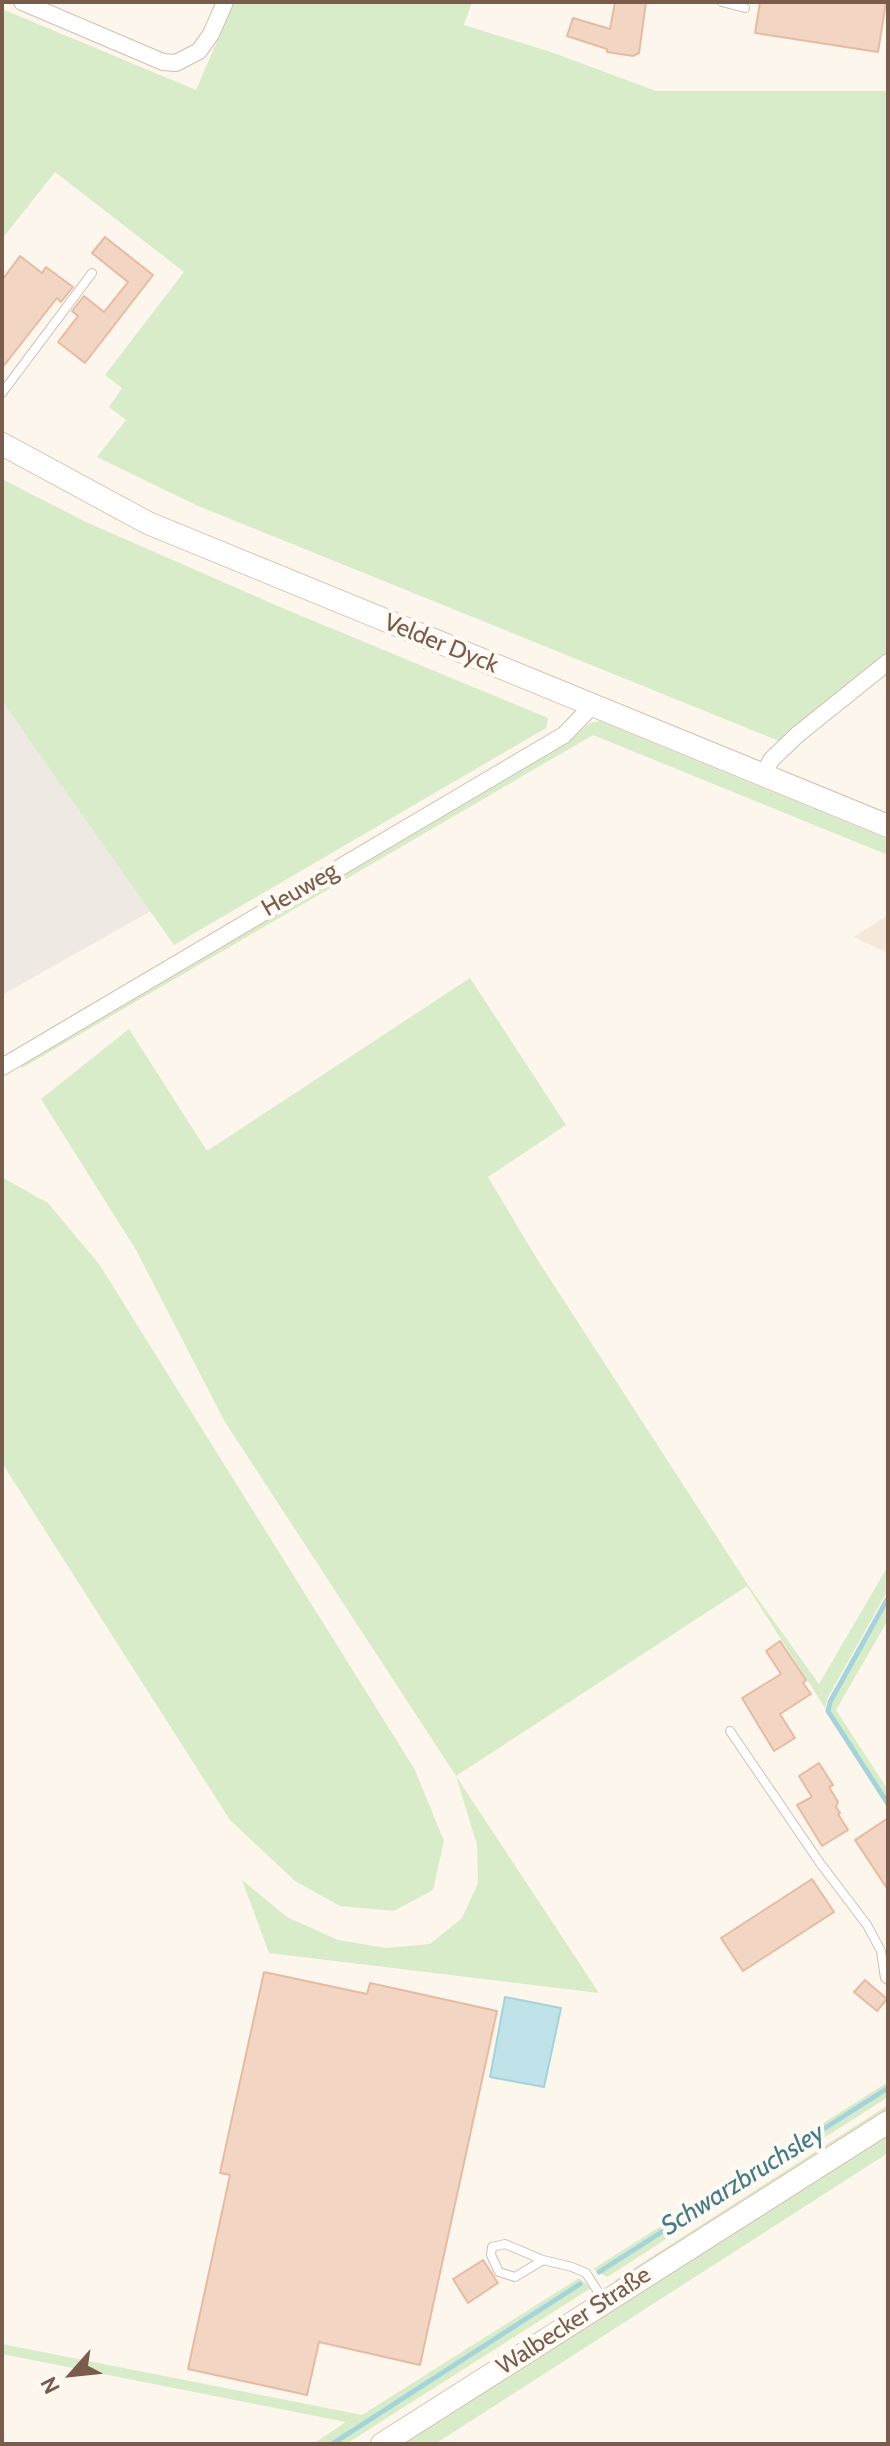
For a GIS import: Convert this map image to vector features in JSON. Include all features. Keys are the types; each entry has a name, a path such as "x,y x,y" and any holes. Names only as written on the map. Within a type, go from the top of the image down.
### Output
{"main road":[{"name":"Velder Dyck","path":"2,444 148,523 888,826"},
{"name":"Walbecker Straße","path":"382,2444 888,2122"}],"street":[{"path":"22,2 163,62 176,63 199,51 211,34 225,2"},
{"path":"763,776 771,760 797,735 888,662"},
{"name":"Heuweg","path":"2,1067 564,735 592,706"}],"lane":[{"path":"722,2 745,8"},
{"path":"2,393 92,273"},
{"path":"730,1731 820,1863 867,1925 881,1951 885,1978 888,1980"},
{"path":"543,2260 515,2277 499,2272 491,2255 492,2247 505,2244 586,2273 604,2301"}],"shaded area":[{"path":"2,701 151,911 2,995"},
{"path":"888,915 888,953 854,937"}],"green space":[{"path":"234,2 472,2 464,25 551,52 656,91 888,91 888,654 779,741 196,505 97,457 126,420 109,407 122,388 105,375 184,272 55,172 2,239 2,9 196,90"},
{"path":"2,479 86,522 280,607 548,718 546,728 174,945 2,701"},
{"path":"600,721 888,839 888,855 593,735 22,1068 20,1065 388,843 576,735 590,723"},
{"path":"470,978 566,1125 488,1177 537,1259 748,1585 819,1684 888,1566 888,1590 827,1699 825,1708 747,1586 456,1776 225,1422 136,1250 41,1099 129,1029 207,1151"},
{"path":"2,1180 48,1203 99,1264 415,1770 444,1841 433,1890 394,1911 340,1906 295,1881 230,1820 2,1463"},
{"path":"888,1603 888,1620 836,1710 888,1790 888,1801 830,1711 831,1703"},
{"path":"456,1776 599,1993 269,1953 242,1880 287,1917 338,1940 386,1948 430,1944 462,1918 478,1883 477,1845"},
{"path":"888,2082 888,2097 607,2277 593,2269"},
{"path":"888,2105 888,2112 625,2281 614,2281"},
{"path":"888,2133 888,2153 435,2444 404,2444"},
{"path":"579,2278 591,2288 346,2444 313,2444 346,2422 2,2354 2,2344 362,2415"}],"water":[{"path":"505,1997 561,2008 544,2087 490,2077"}],"building":[{"path":"615,2 646,2 639,53 633,56 607,52 607,49 567,36 573,18 610,29"},
{"path":"760,2 886,2 878,52 755,33"},
{"path":"105,237 153,275 85,363 58,342 78,316 72,311 84,296 104,312 128,282 92,253"},
{"path":"20,256 42,273 46,267 73,287 61,302 57,298 2,368 2,280"},
{"path":"780,1641 806,1680 803,1683 811,1694 780,1714 795,1738 774,1751 742,1698 781,1674 766,1651"},
{"path":"819,1763 833,1785 829,1787 838,1802 838,1814 848,1830 822,1846 797,1805 812,1797 799,1776"},
{"path":"888,1818 888,1890 855,1840"},
{"path":"812,1879 834,1912 743,1971 721,1938"},
{"path":"264,1972 367,1994 370,1983 497,2011 420,2365 319,2342 307,2395 188,2369 230,2175 220,2173"},
{"path":"865,1980 887,1999 877,2011 854,1992"},
{"path":"483,2260 498,2283 468,2303 453,2279"}],"waterway":[{"name":"Schwarzbruchsley","path":"888,1598 830,1702 828,1711 888,1804"},
{"name":"Schwarzbruchsley","path":"599,2272 888,2088"},
{"name":"Schwarzbruchsley","path":"332,2444 580,2284"}]}
